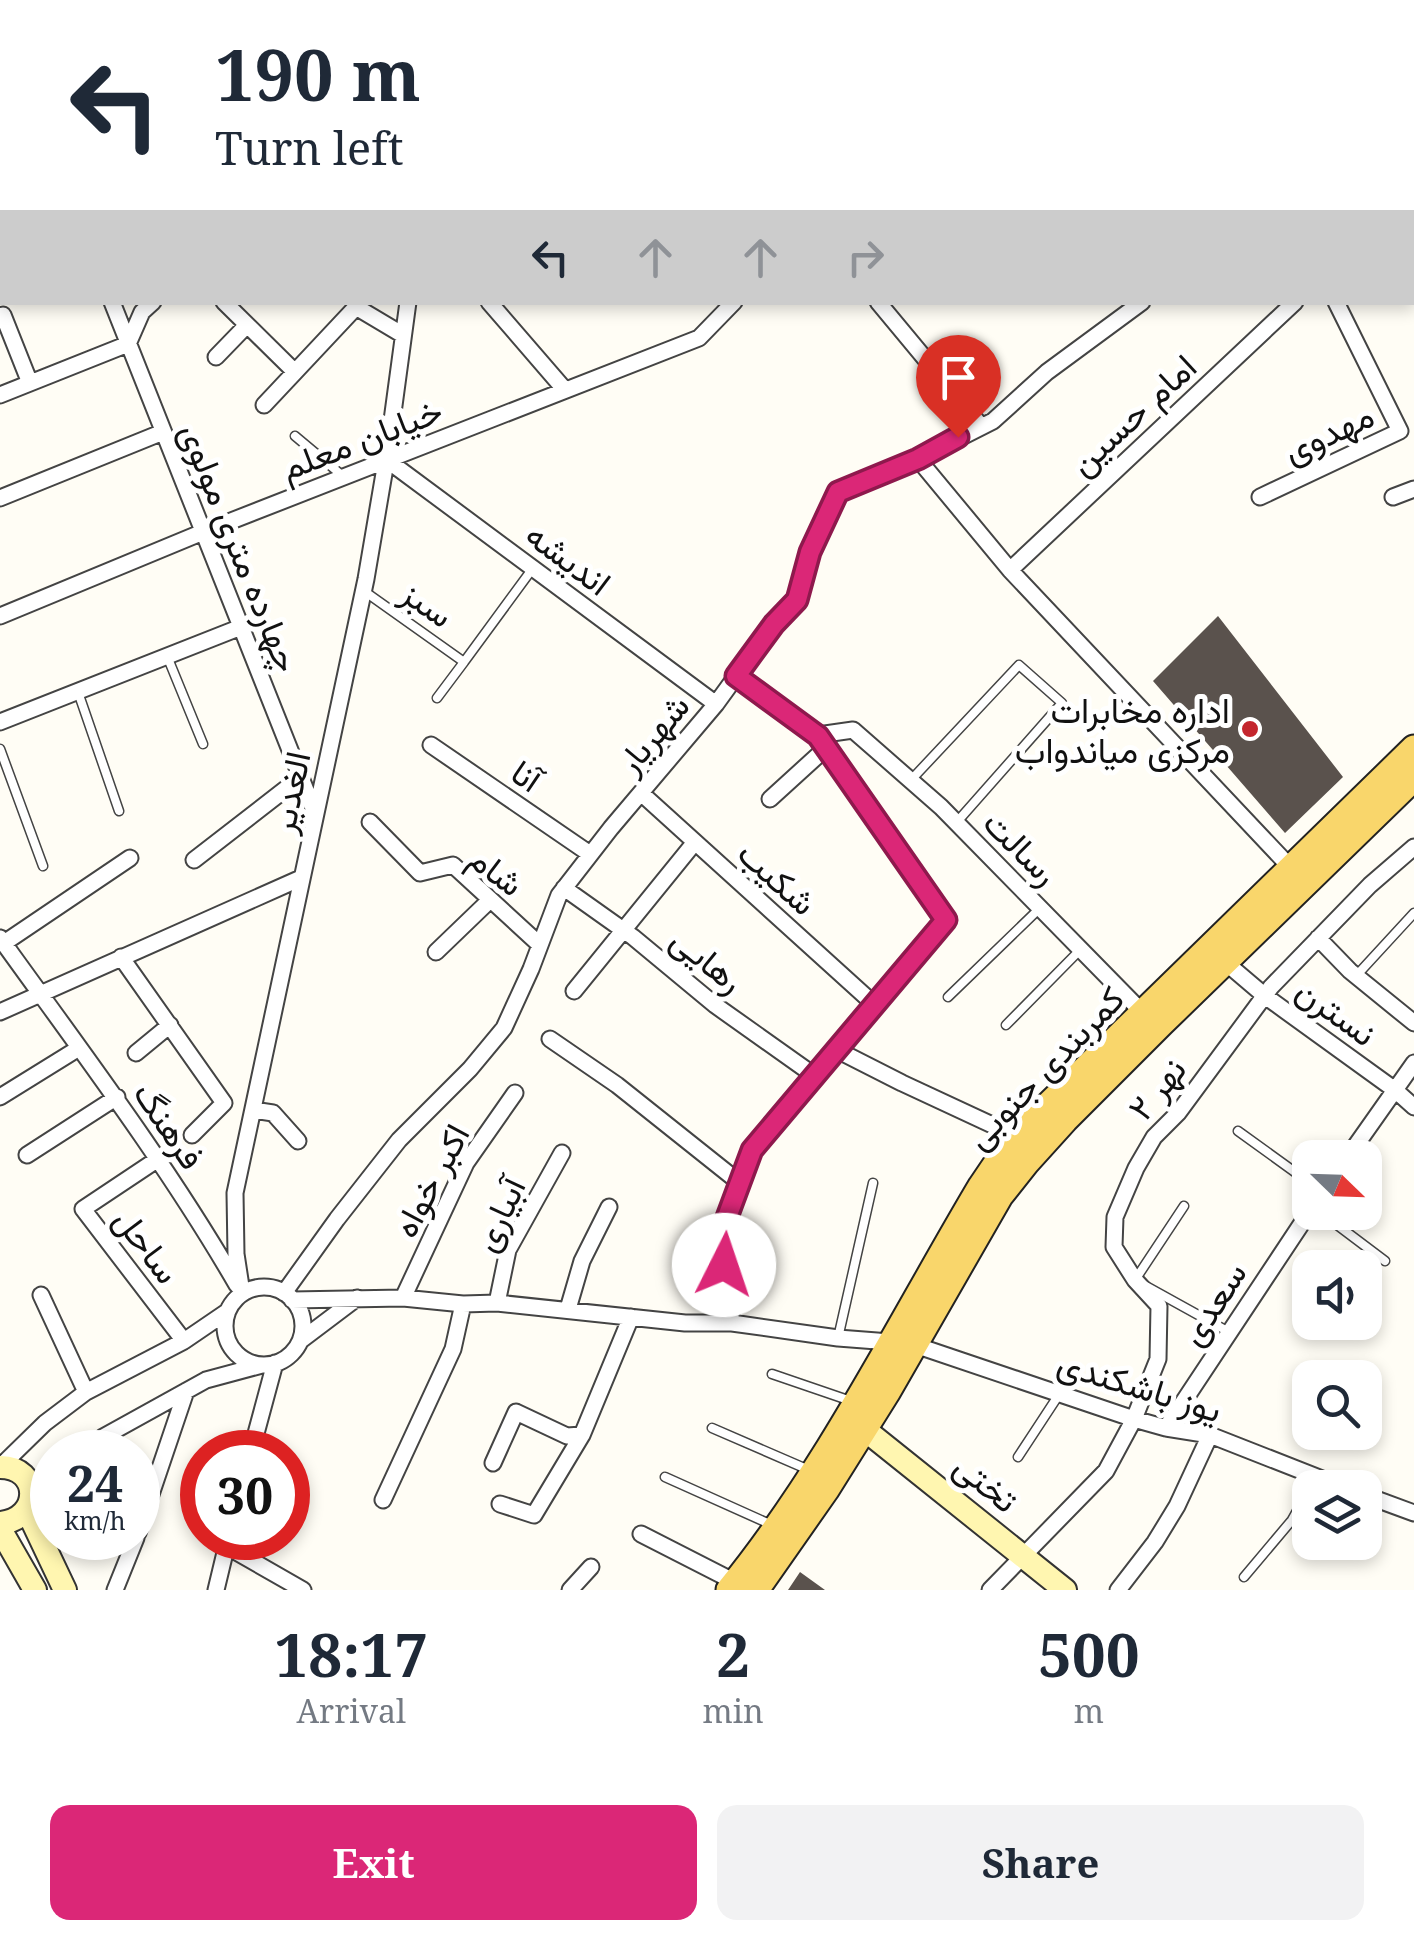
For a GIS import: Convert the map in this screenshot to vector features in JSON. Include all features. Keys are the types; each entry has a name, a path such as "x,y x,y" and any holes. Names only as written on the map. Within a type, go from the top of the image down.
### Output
{"main road":[{"name":"کمربندی جنوبی","path":"740,1588 826,1490 864,1429 980,1186 1018,1137 1414,748"},
{"name":"کمربندی جنوبی","path":"740,1588 856,1402 903,1344 1000,1196 1027,1162 1224,962 1414,778"},
{"name":"تختی","path":"864,1429 1065,1590"},
{"path":"0,1465 24,1476 29,1501 65,1590"},
{"path":"29,1501 13,1521 0,1526 35,1590"}],"street":[{"name":"چهارده متری مولوی","path":"113,305 315,813"},
{"path":"0,394 128,344 149,305"},
{"path":"227,305 295,372"},
{"path":"227,305 295,372"},
{"path":"216,357 248,305"},
{"name":"الغدیر","path":"242,1293 236,1254 235,1193 364,591 387,460 408,305"},
{"path":"492,305 566,390"},
{"name":"خیابان معلم","path":"0,616 698,338 731,305"},
{"path":"881,305 982,426"},
{"name":"شهریار","path":"288,1296 337,1218 399,1140 504,1028 564,888 797,600 810,552 838,492 918,459 993,421 1047,372 1138,305"},
{"name":"امام حسین","path":"1010,570 1292,305"},
{"name":"مهدوی","path":"1260,496 1400,431 1337,305"},
{"path":"264,405 356,307 403,335"},
{"path":"3,316 30,383"},
{"path":"0,498 164,432"},
{"path":"918,459 1010,570 1291,868"},
{"name":"اندیشه","path":"387,460 716,704"},
{"path":"1394,497 1414,489"},
{"path":"0,722 241,628"},
{"path":"732,1323 720,1236 752,1150 946,920 822,742 736,676"},
{"name":"رسالت","path":"822,742 853,730 956,823 1143,1013"},
{"path":"770,799 822,742"},
{"name":"آنا","path":"431,746 590,854"},
{"path":"194,860 301,777"},
{"name":"شکیب","path":"640,794 875,1005"},
{"name":"شام","path":"370,822 420,872 453,866 540,945"},
{"path":"574,991 695,842"},
{"name":"نهر ۲","path":"990,1590 1106,1471 1134,1419 1158,1359 1159,1306 1114,1248 1115,1216 1136,1168 1154,1137 1178,1113 1265,996 1370,885 1414,846"},
{"path":"2,941 130,858"},
{"path":"0,1012 301,878"},
{"name":"رهایی","path":"564,888 814,1076"},
{"path":"436,952 490,900"},
{"path":"1318,938 1414,1024"},
{"name":"فرهنگ","path":"2,941 117,1098 242,1293"},
{"path":"121,957 224,1103 192,1136"},
{"name":"نسترن","path":"1224,962 1414,1108"},
{"path":"136,1053 170,1025"},
{"path":"550,1039 617,1085 740,1183"},
{"path":"0,1097 79,1048"},
{"path":"837,1050 1018,1137"},
{"path":"1360,1140 1414,1062"},
{"name":"اکبر خواه","path":"403,1298 466,1163 515,1094"},
{"path":"28,1155 117,1098"},
{"path":"252,1110 273,1113 298,1140"},
{"name":"آبیاری","path":"497,1303 508,1250 562,1152"},
{"name":"ساحل","path":"158,1159 83,1209 184,1340"},
{"path":"568,1309 582,1261 609,1207"},
{"name":"سعدی","path":"1166,1428 1297,1230"},
{"path":"115,1430 206,1380 269,1364 294,1352 303,1319 288,1296 262,1287 242,1293 224,1322 229,1344 243,1360 269,1364"},
{"path":"41,1295 86,1392"},
{"name":"یوز باشکندی","path":"288,1296 497,1303 685,1323 732,1323 903,1344 1134,1419 1210,1435 1298,1470"},
{"path":"299,1341 356,1298"},
{"path":"383,1500 453,1350 464,1304"},
{"path":"0,1465 86,1392 184,1340 228,1311"},
{"path":"500,1504 534,1515 582,1434 631,1317"},
{"path":"256,1430 269,1364"},
{"path":"160,1467 186,1391"},
{"path":"493,1463 516,1412 567,1436 582,1434"},
{"path":"1118,1590 1178,1506 1210,1435"},
{"path":"1382,1501 1414,1513"},
{"path":"641,1534 740,1588"},
{"path":"115,1590 127,1560"},
{"path":"216,1590 223,1560"},
{"path":"256,1560 303,1590"},
{"path":"570,1590 591,1567"}],"lane":[{"path":"295,436 344,477"},
{"name":"سبز","path":"364,591 464,662 533,568"},
{"path":"167,656 203,744"},
{"path":"438,698 464,662"},
{"path":"911,781 1019,665 1062,703 956,823"},
{"path":"78,692 119,811"},
{"path":"0,748 43,866"},
{"path":"948,996 1040,908"},
{"path":"1356,976 1414,913"},
{"path":"1006,1025 1081,950"},
{"path":"1238,1131 1292,1170"},
{"path":"838,1338 872,1182"},
{"path":"1184,1206 1136,1280 1229,1332"},
{"path":"1344,1230 1385,1261"},
{"path":"772,1374 856,1402"},
{"path":"1018,1457 1060,1392"},
{"path":"712,1428 813,1472"},
{"path":"665,1477 776,1527"},
{"path":"1244,1577 1292,1520"}],"building":[{"name":"اداره مخابرات مرکزی میاندواب","path":"1218,616 1343,777 1285,833 1153,681"},
{"path":"800,1572 825,1590 788,1590"}],"place":[{"name":"اداره مخابرات مرکزی میاندواب","path":"1250,729"}],"route":[{"path":"724,1265 720,1236 752,1150 946,920 818,736 736,676 797,600 810,552 838,492 918,459 958,437"}]}
